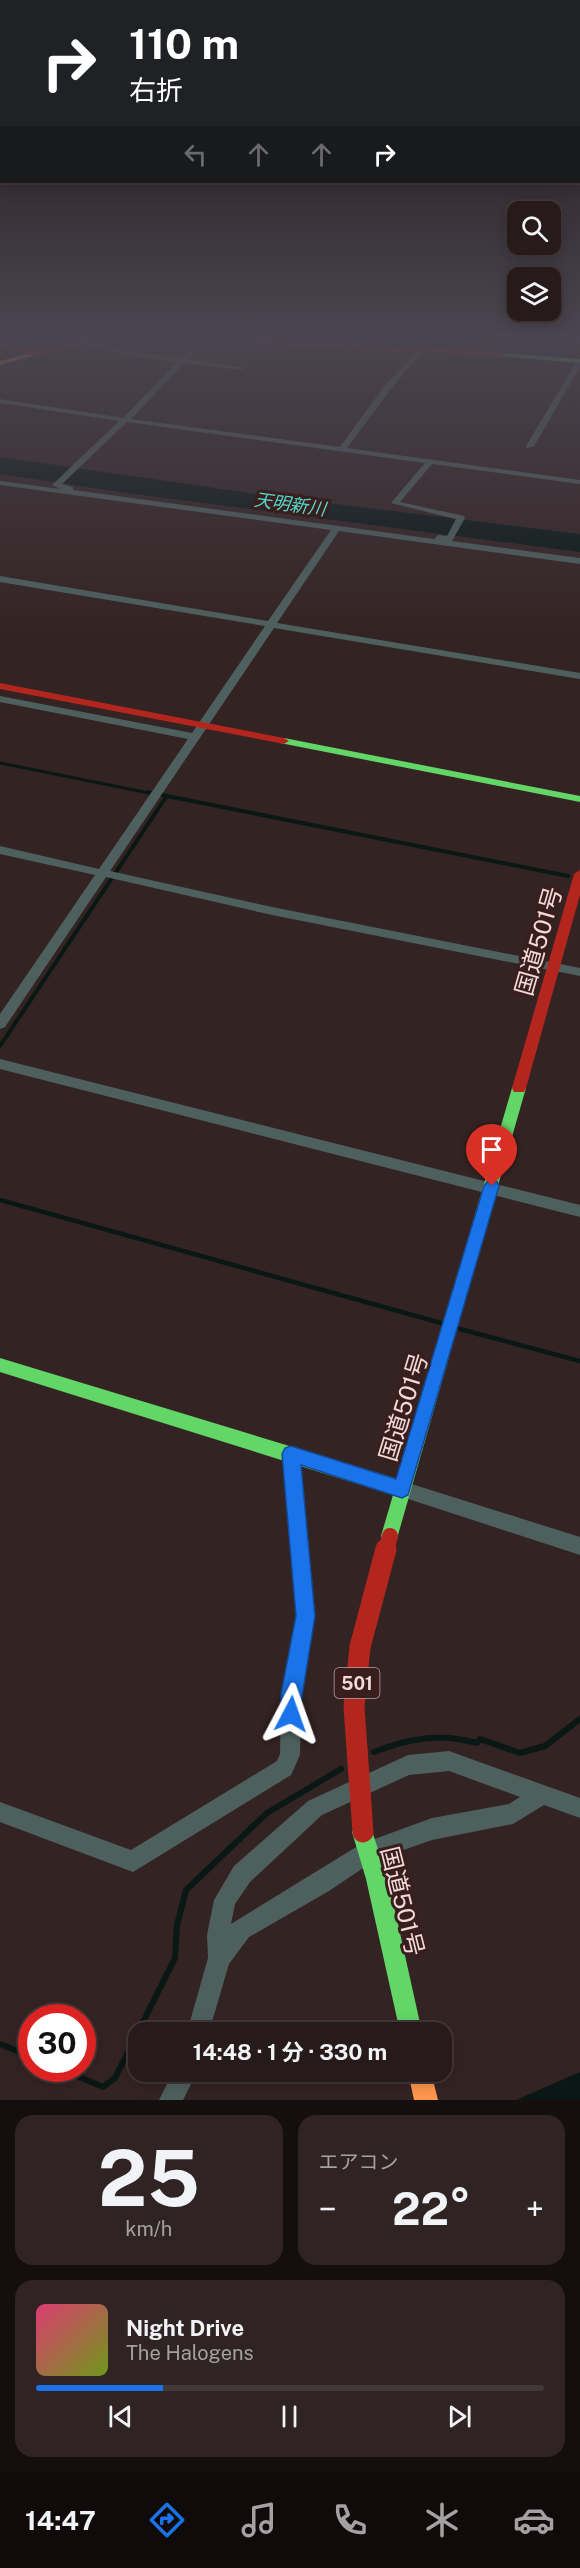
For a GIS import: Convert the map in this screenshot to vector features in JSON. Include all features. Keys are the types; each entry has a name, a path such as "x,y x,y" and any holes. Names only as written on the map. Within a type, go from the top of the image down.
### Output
{"main road":[{"path":"0,686 198,731 580,799"},
{"name":"国道501号","path":"409,2022 377,1879 366,1842 356,1760 354,1707 360,1647 402,1489 492,1186 580,874"},
{"path":"0,1365 402,1489"},
{"path":"422,2082 426,2100"}],"street":[{"path":"95,497 56,485 108,436"},
{"path":"241,436 580,482"},
{"path":"342,450 352,436"},
{"path":"530,446 536,436"},
{"path":"404,538 415,536 450,539 461,518 395,503 429,463"},
{"path":"0,483 335,530 580,561"},
{"path":"0,1024 335,530"},
{"path":"0,579 580,676"},
{"path":"0,699 198,731"},
{"path":"0,850 272,911 554,965 580,972"},
{"path":"0,1064 492,1186 580,1211"},
{"path":"0,1812 133,1861 284,1768 290,1755 291,1694 306,1616 291,1454"},
{"path":"402,1489 580,1546"},
{"path":"201,2022 219,1958 218,1935 223,1907 242,1874 315,1808 408,1766 449,1761 580,1808"},
{"path":"219,1958 241,1929 321,1883 366,1842 513,1814 543,1794"},
{"path":"171,2100 180,2082"}],"water":[{"name":"天明新川","path":"0,457 270,496 580,534 580,552 127,493 0,474"},
{"path":"580,2072 580,2100 516,2100"}],"waterway":[{"path":"0,763 154,794"},
{"path":"147,792 568,876"},
{"path":"0,1046 166,797"},
{"path":"0,1200 441,1323"},
{"path":"460,1329 580,1361"},
{"path":"374,1752 412,1740 450,1738 477,1743 480,1739 520,1753 545,1746 580,1719"},
{"path":"91,2082 103,2087 115,2078 175,1958 177,1925 186,1890 267,1813 341,1769"},
{"path":"0,2044 18,2051"}],"traffic: fast":[{"path":"284,741 580,799"},
{"path":"390,1536 519,1088"},
{"path":"0,1365 402,1489"},
{"path":"363,1832 377,1879 409,2022"}],"traffic: slow":[{"path":"422,2082 426,2100"}],"traffic: jam":[{"path":"0,686 284,741"},
{"path":"519,1088 580,874"},
{"path":"363,1832 354,1707 360,1647 390,1536"}],"route":[{"path":"291,1714 291,1694 306,1616 291,1454 402,1489 492,1186"}]}
